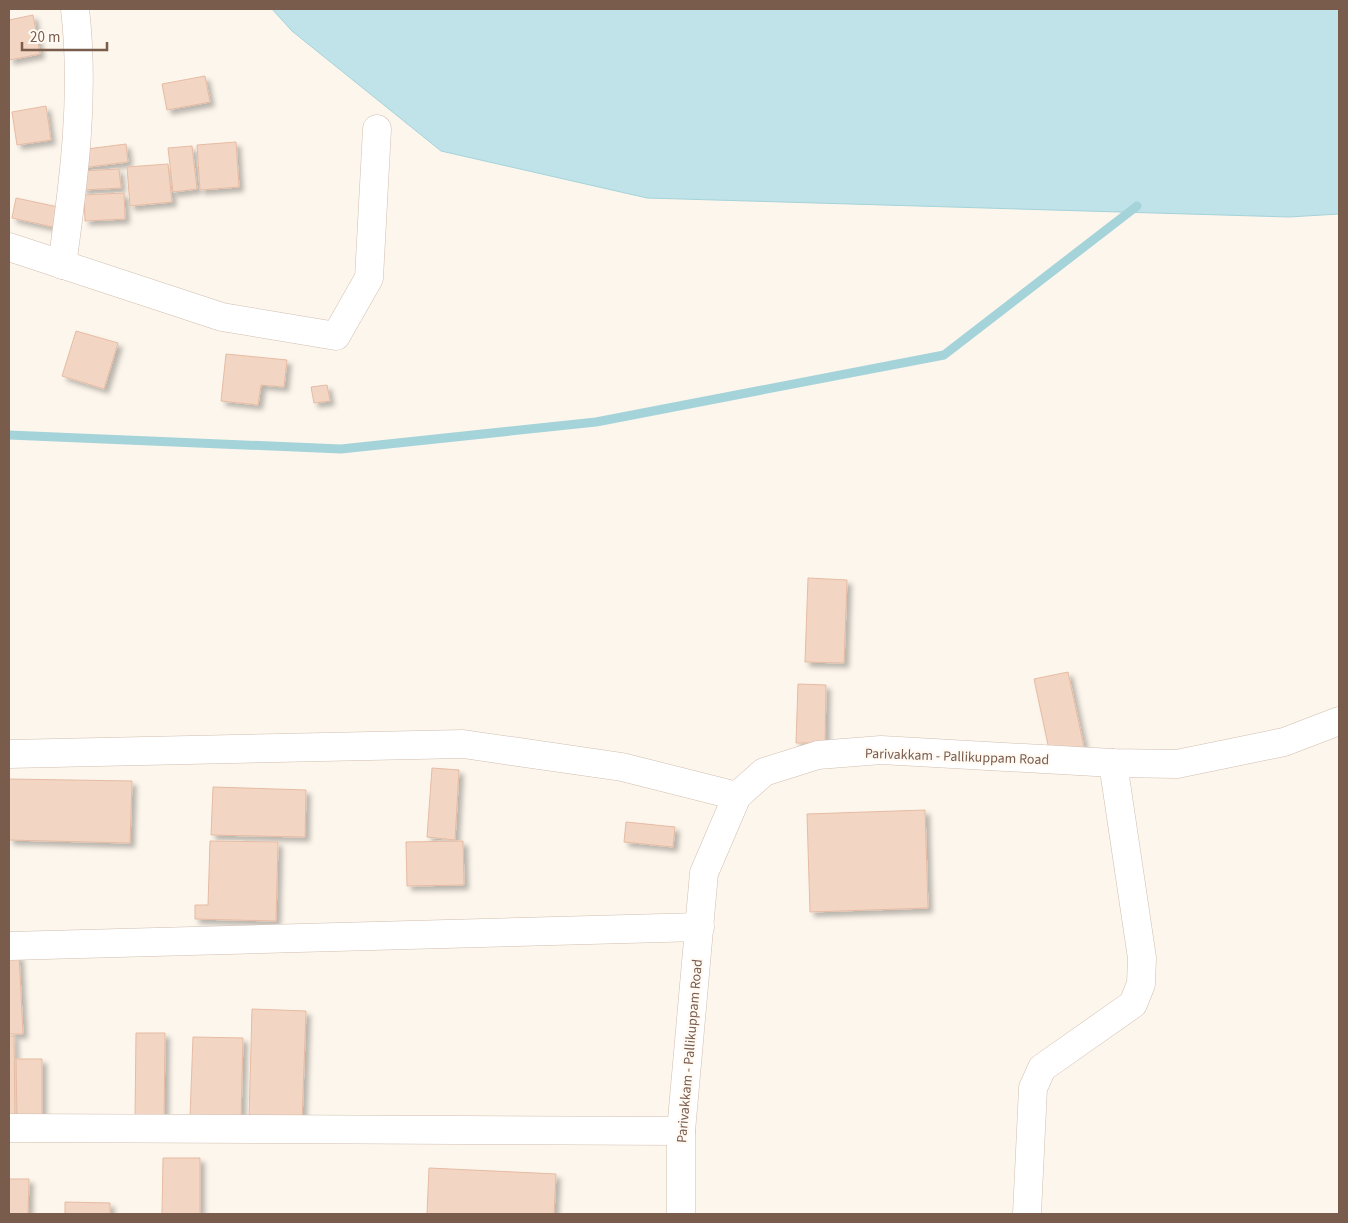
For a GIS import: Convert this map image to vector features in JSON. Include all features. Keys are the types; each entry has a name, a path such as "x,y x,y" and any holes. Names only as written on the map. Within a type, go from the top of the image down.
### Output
{"street":[{"path":"62,265 75,178 80,111 75,9"},
{"path":"9,247 222,317 336,336 369,278 377,129"},
{"name":"Parivakkam - Pallikuppam Road","path":"681,1214 681,1131 704,873 737,796 764,772 818,755 881,750 1112,763 1177,764 1284,742 1339,721"},
{"path":"9,754 463,744 622,767 737,796"},
{"path":"1027,1214 1033,1088 1042,1068 1133,1004 1141,984 1142,958 1112,763"},
{"path":"9,946 700,927"},
{"path":"9,1128 681,1131"}],"water":[{"path":"272,9 1339,9 1339,214 1289,217 647,198 441,151 292,31"}],"building":[{"path":"33,15 40,54 9,60 9,20"},
{"path":"205,76 210,102 167,110 162,84"},
{"path":"46,106 51,140 17,145 12,112"},
{"path":"236,142 239,187 200,190 197,145"},
{"path":"126,144 128,162 81,168 79,150"},
{"path":"192,146 197,189 173,192 168,148"},
{"path":"168,164 172,202 130,206 127,167"},
{"path":"119,169 121,188 82,190 81,171"},
{"path":"124,193 125,219 85,221 84,195"},
{"path":"16,198 58,207 53,227 12,218"},
{"path":"76,331 118,343 104,389 62,376"},
{"path":"226,354 287,360 284,387 261,385 258,405 221,401"},
{"path":"327,385 330,401 314,403 311,387"},
{"path":"808,578 847,580 844,663 805,662"},
{"path":"1068,672 1084,747 1050,754 1034,679"},
{"path":"798,684 826,685 825,743 796,743"},
{"path":"432,768 459,770 455,840 427,837"},
{"path":"9,779 132,781 130,843 9,840"},
{"path":"213,787 306,790 305,837 211,835"},
{"path":"925,810 928,908 810,912 807,814"},
{"path":"626,822 675,827 673,847 624,842"},
{"path":"210,841 278,842 276,921 195,919 195,905 208,905"},
{"path":"463,841 464,885 407,886 406,842"},
{"path":"19,955 23,1034 9,1034 9,956"},
{"path":"252,1009 306,1011 302,1121 249,1119"},
{"path":"136,1033 165,1033 164,1120 135,1119"},
{"path":"9,1036 14,1036 15,1120 9,1120"},
{"path":"193,1037 243,1038 241,1119 190,1117"},
{"path":"16,1059 42,1059 42,1121 17,1121"},
{"path":"163,1158 200,1158 200,1214 162,1214"},
{"path":"429,1168 556,1174 554,1214 427,1214"},
{"path":"9,1179 29,1179 28,1214 9,1214"},
{"path":"65,1202 110,1203 110,1214 65,1214"}],"waterway":[{"path":"9,435 341,449 596,422 944,355 1137,206"}]}
